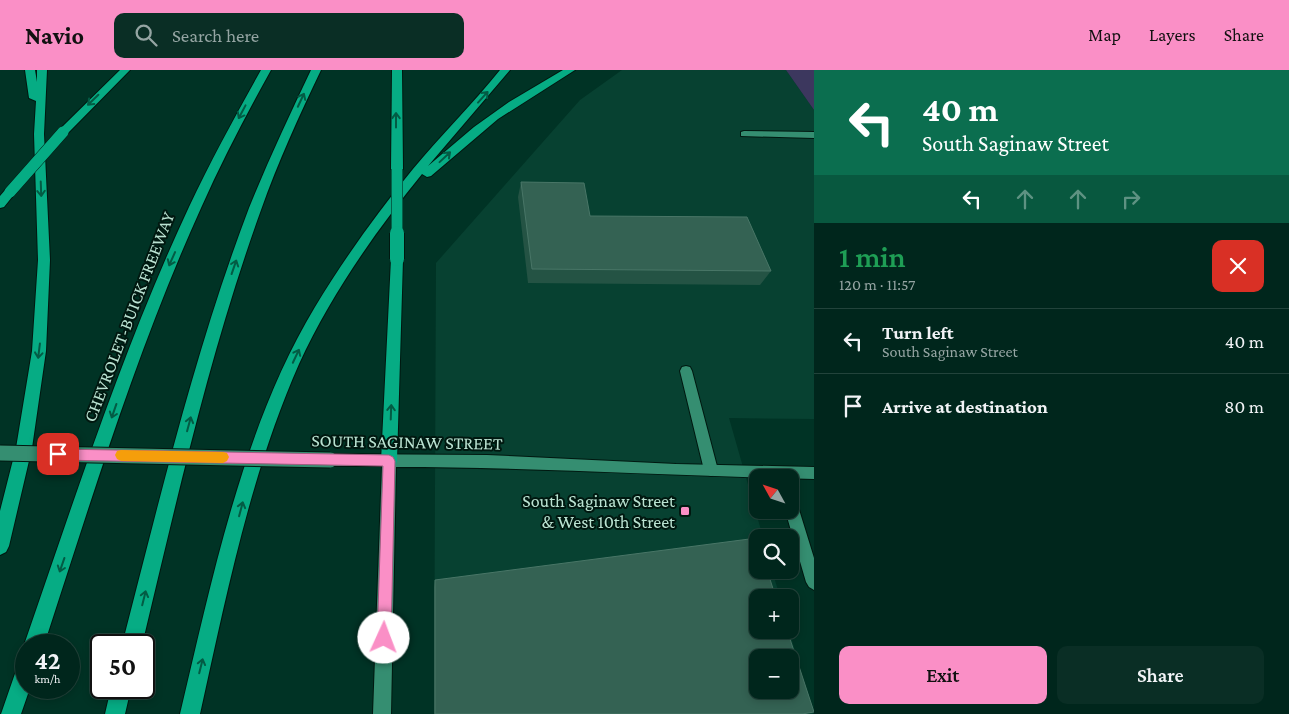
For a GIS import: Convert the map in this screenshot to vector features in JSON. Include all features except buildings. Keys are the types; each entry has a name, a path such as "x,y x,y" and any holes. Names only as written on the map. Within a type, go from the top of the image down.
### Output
{"highway":[{"path":"30,70 39,134"},
{"path":"0,546 24,448 39,351 44,260 39,134 42,70"},
{"path":"0,204 63,132 125,70"},
{"name":"CHEVROLET-BUICK FREEWAY","path":"38,634 129,368 166,274 225,143 266,70"},
{"path":"135,634 203,371 228,284 269,172 316,70"},
{"path":"389,461 397,259 397,70"},
{"path":"190,714 244,500 278,397 317,314 337,282 385,215 433,154 505,70"},
{"path":"385,215 415,184 466,137 490,118 542,84 570,70"},
{"path":"11,714 16,699"},
{"path":"115,714 118,699"}],"main road":[{"path":"744,134 814,135"},
{"path":"686,371 711,470"},
{"name":"SOUTH SAGINAW STREET","path":"0,453 389,461 487,461 749,473"},
{"path":"382,714 389,461"},
{"name":"SOUTH SAGINAW STREET","path":"799,473 814,472"},
{"path":"795,519 814,582"}],"shaded area":[{"path":"622,70 786,70 814,110 814,419 729,418 749,488 749,519 758,519 761,529 749,529 749,579 775,579 778,589 749,589 749,639 792,639 794,649 749,649 749,699 799,699 799,665 813,714 434,714 436,263 580,100"},
{"path":"786,70 814,70 814,110"}],"slow traffic":[{"path":"121,455 223,457"}],"place":[{"name":"South Saginaw Street & West 10th Street","path":"685,511"}],"route":[{"path":"58,454 389,461 384,638"}]}
